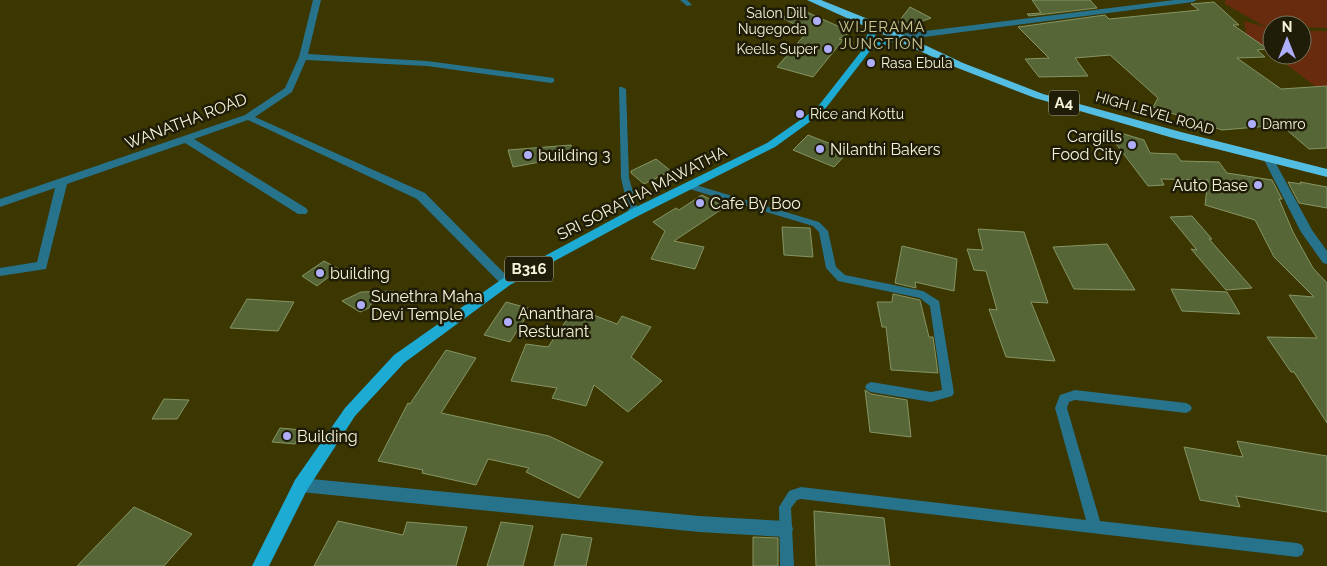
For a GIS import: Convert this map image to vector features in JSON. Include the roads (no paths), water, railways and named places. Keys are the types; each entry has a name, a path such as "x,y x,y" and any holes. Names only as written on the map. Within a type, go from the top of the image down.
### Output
{"highway":[{"name":"HIGH LEVEL ROAD","path":"812,0 874,25 959,65 1039,96 1269,160 1327,173"}],"main road":[{"name":"SRI SORATHA MAWATHA","path":"260,566 301,485 350,412 399,359 506,282 634,213 771,145 819,111 867,49 874,25"},
{"path":"867,49 901,38"}],"street":[{"name":"WANATHA ROAD","path":"0,203 248,117 290,90 303,57 316,0"},
{"path":"901,38 1193,0"},
{"path":"303,57 346,58 486,70 551,80"},
{"path":"248,117 420,196 506,282"},
{"path":"186,139 302,211"},
{"path":"1269,160 1307,232 1327,260"},
{"path":"0,272 42,266 62,182"},
{"path":"301,485 699,524 785,529"}],"lane":[{"path":"622,89 624,178 634,213"},
{"path":"689,186 816,224 823,231 831,268 842,278 923,296 935,304 948,393 931,397 870,387"},
{"path":"1095,527 1061,408 1064,398 1075,395 1186,408"},
{"path":"787,566 785,507 793,495 801,494 1297,550"}],"place":[{"name":"Salon Dill Nugegoda","path":"817,21"},
{"name":"Keells Super","path":"828,49"},
{"name":"Rasa Ebula","path":"871,63"},
{"name":"Rice and Kottu","path":"800,114"},
{"name":"Damro","path":"1252,124"},
{"name":"Cargills Food City","path":"1132,145"},
{"name":"Nilanthi Bakers","path":"820,149"},
{"name":"building 3","path":"528,155"},
{"name":"Auto Base","path":"1258,185"},
{"name":"Cafe By Boo","path":"700,203"},
{"name":"building","path":"320,273"},
{"name":"Sunethra Maha Devi Temple","path":"361,305"},
{"name":"Ananthara Resturant","path":"508,322"},
{"name":"Building","path":"287,436"}],"district":[{"name":"WIJERAMA JUNCTION","path":"882,36"}]}
